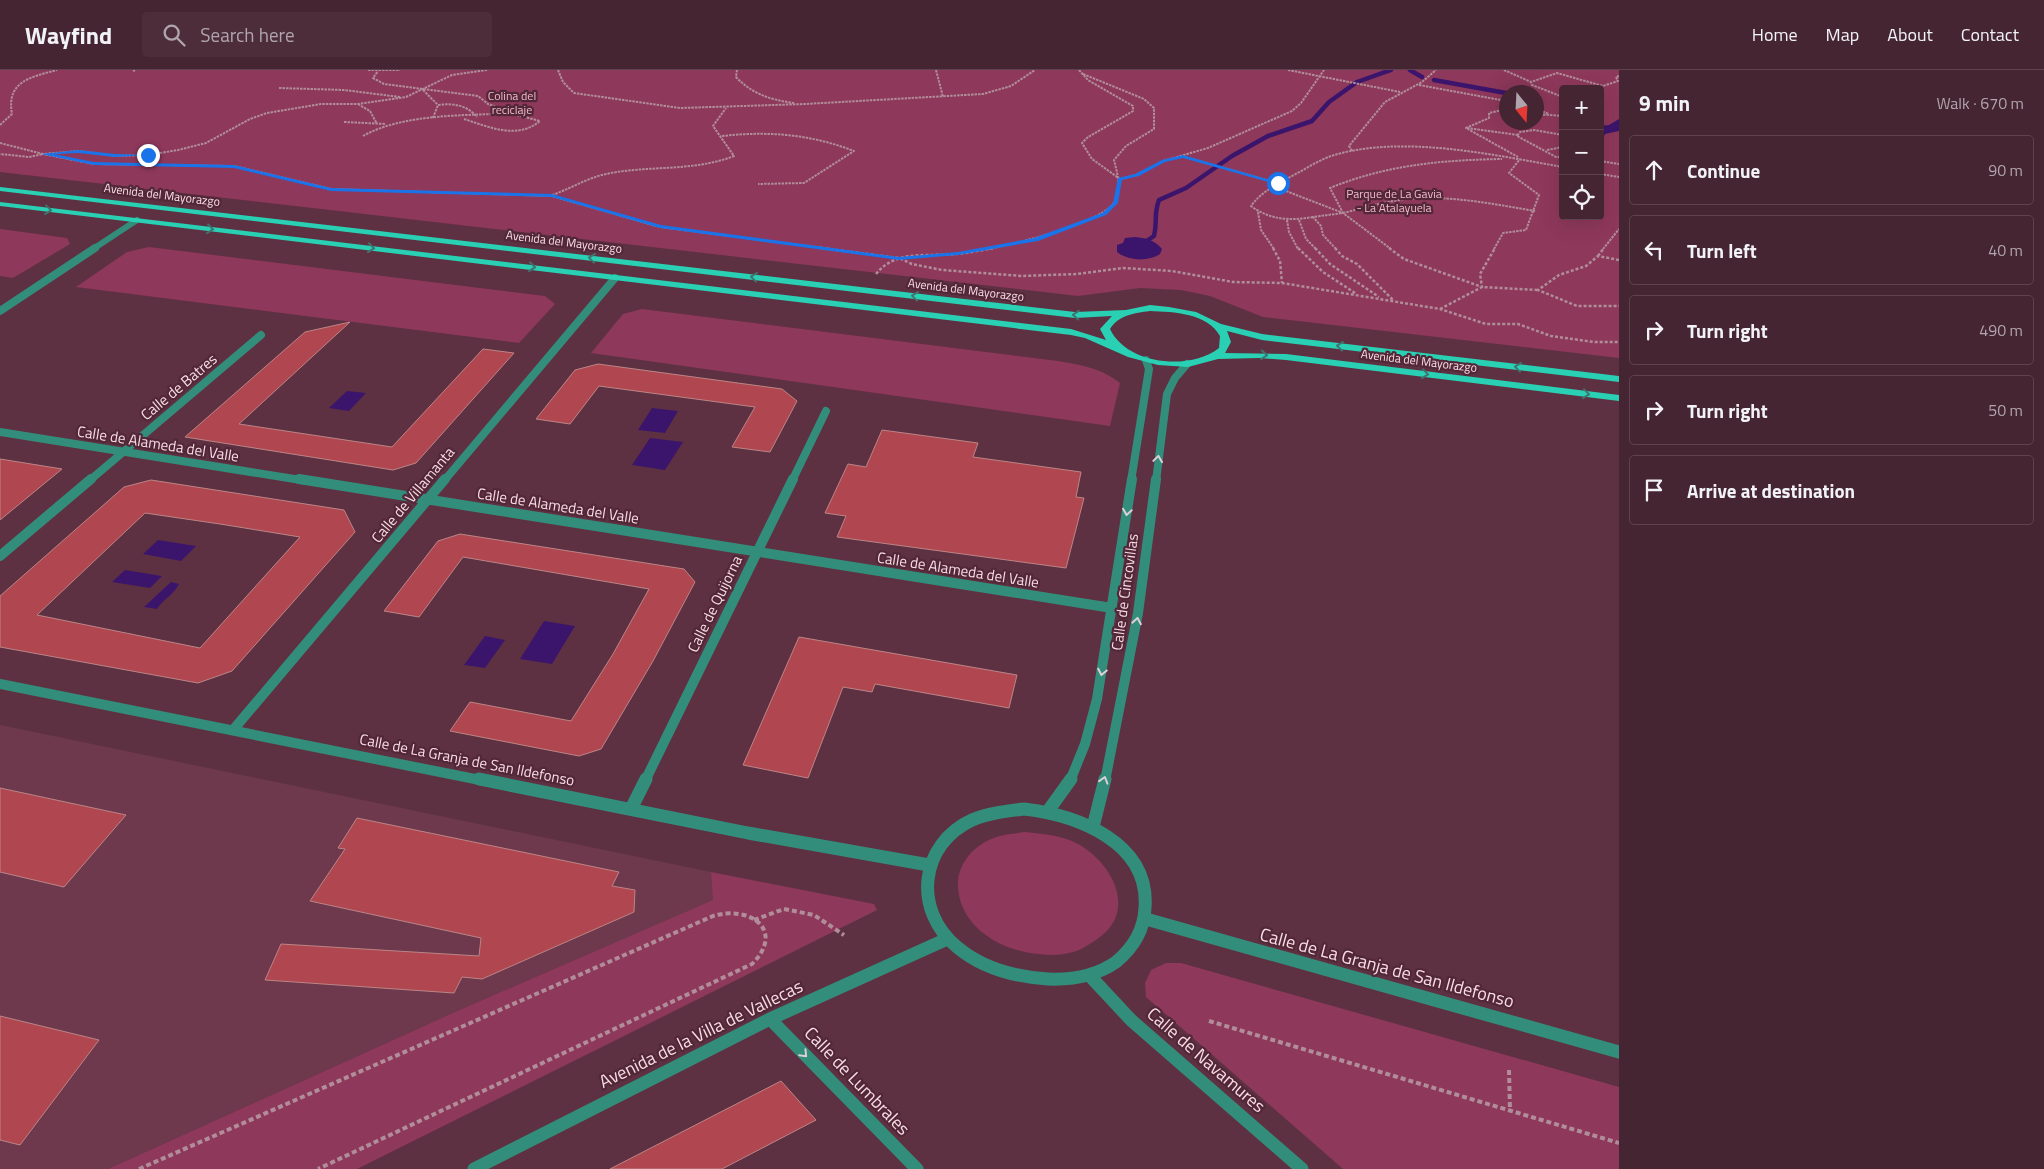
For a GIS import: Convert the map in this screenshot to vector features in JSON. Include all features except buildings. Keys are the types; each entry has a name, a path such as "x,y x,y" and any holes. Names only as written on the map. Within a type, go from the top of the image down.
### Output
{"main road":[{"name":"Avenida del Mayorazgo","path":"0,189 1075,315 1125,312 1150,308 1170,309 1197,315 1218,326 1262,337 1619,379"},
{"name":"Avenida del Mayorazgo","path":"0,204 1072,332 1088,336 1146,360 1187,364 1215,356 1259,355 1286,357 1619,398"},
{"path":"1120,349 1110,340 1105,329 1109,321 1125,312"},
{"path":"1215,356 1223,350 1227,342 1225,334 1218,326"}],"street":[{"path":"0,311 137,220"},
{"name":"Calle de Villamanta","path":"233,730 615,278"},
{"name":"Calle de Batres","path":"0,556 261,335"},
{"name":"Calle de Cincovillas","path":"1048,811 1061,798 1070,785 1089,731 1104,662 1149,368 1146,360"},
{"name":"Calle de Cincovillas","path":"1093,827 1109,766 1138,613 1167,394 1175,378 1187,364"},
{"name":"Calle de Quijorna","path":"631,809 826,411"},
{"name":"Calle de Alameda del Valle","path":"0,432 1112,608"},
{"name":"Calle de La Granja de San Ildefonso","path":"0,684 850,853 929,865"},
{"path":"1024,809 1048,811 1093,827 1116,843 1134,864 1145,886 1146,920 1137,940 1126,956 1089,976 1065,981 1033,980 1000,972 967,956 948,939 934,919 928,902 929,865 940,844 953,831 973,820 998,812 1024,809"},
{"name":"Calle de La Granja de San Ildefonso","path":"1146,920 1619,1052"},
{"name":"Avenida de la Villa de Vallecas","path":"474,1169 770,1019 948,939"},
{"name":"Calle de Navamures","path":"1089,976 1131,1020 1302,1169"},
{"name":"Calle de Lumbrales","path":"770,1019 917,1169"}],"path":[{"path":"0,125 12,114 10,97 19,84 37,75 56,70"},
{"path":"368,70 400,70"},
{"path":"0,154 29,157 79,151 115,156 148,155 206,143 250,119 268,113 321,104 358,104 406,97 452,75 487,70"},
{"path":"558,70 563,82 574,93 586,96 658,106 726,108 943,96 1002,90 1022,82 1036,70"},
{"path":"737,70 736,77 754,93 775,101 805,104"},
{"path":"936,70 943,96"},
{"path":"1079,70 1132,106 1133,111 1088,137 1082,143 1087,153 1109,174 1120,179 1137,175 1163,161 1183,156 1241,135 1292,111 1324,70"},
{"path":"1288,70 1400,92"},
{"path":"1352,151 1349,146 1384,102 1400,92 1418,85 1436,70"},
{"path":"1504,70 1531,82 1532,85 1538,88 1559,96"},
{"path":"378,71 373,78 384,84 478,96 488,104 513,113 510,113"},
{"path":"1531,82 1558,73 1605,86 1614,84 1618,81 1616,77 1619,76"},
{"path":"0,143 94,164 234,166 331,189 552,196 660,227 899,258 958,254 1036,240 1104,214 1116,203 1120,179 1114,160 1126,146 1154,129 1154,108 1144,99 1083,74"},
{"path":"1418,85 1499,100"},
{"path":"279,88 344,90 406,97"},
{"path":"423,89 438,105 462,106 472,110 477,117"},
{"path":"358,104 370,111 377,124"},
{"path":"432,118 438,105"},
{"path":"552,196 604,175 651,168 713,164 734,156 722,136 713,126 726,108"},
{"path":"1466,128 1489,118 1489,113 1499,111"},
{"path":"1544,112 1555,117"},
{"path":"362,136 377,128 432,118 477,117 510,113 540,121 537,124 514,132 460,118"},
{"path":"1544,115 1559,116"},
{"path":"344,122 391,125"},
{"path":"1466,128 1520,159"},
{"path":"1466,128 1518,135 1559,156"},
{"path":"1518,135 1520,132 1534,130 1559,134"},
{"path":"722,136 776,132 829,140 854,151 804,183 758,184"},
{"path":"1535,211 1465,200 1415,198 1381,203 1313,218 1287,220 1258,212 1251,206 1255,198 1278,183 1332,155 1352,151 1401,148 1520,159 1559,166"},
{"path":"1547,150 1559,148"},
{"path":"1183,156 1278,183"},
{"path":"1482,287 1480,274 1503,233 1526,230 1535,211 1539,195 1509,173 1520,159"},
{"path":"1342,213 1330,188 1360,174 1441,161 1520,159"},
{"path":"1604,162 1619,164"},
{"path":"1604,175 1619,177"},
{"path":"1274,186 1342,213 1404,259 1482,287 1538,290 1560,302 1581,309 1619,306"},
{"path":"1258,212 1257,222 1262,235 1279,256 1282,283"},
{"path":"1313,218 1320,226 1323,235 1342,256 1357,264 1394,301"},
{"path":"1287,220 1287,229 1296,247 1328,275 1357,295"},
{"path":"1299,220 1306,239 1330,264 1381,298"},
{"path":"1538,290 1559,275 1586,266 1598,256 1619,229"},
{"path":"1598,256 1619,260"},
{"path":"876,274 886,263 899,258 912,264 942,270 1022,276 1077,274 1124,268 1172,271 1233,282 1282,283 1381,298 1440,309 1486,324 1518,324 1551,336 1594,342 1619,342"},
{"path":"1440,309 1482,287"},
{"path":"754,920 784,910 814,915 844,935"},
{"path":"139,1169 713,916 730,912 744,914 754,920 766,936 766,947 762,956 752,964 318,1169"},
{"path":"1209,1020 1619,1143"},
{"path":"1509,1070 1510,1110"}],"shaded area":[{"path":"1619,119 1619,131 1605,134 1604,136 1604,126"},
{"path":"1135,237 1156,243 1162,249 1160,254 1150,258 1132,259 1117,252 1117,245 1123,243 1125,238"},
{"path":"347,391 366,393 349,411 329,408"},
{"path":"652,408 678,411 665,433 638,430"},
{"path":"650,438 683,442 665,470 632,465"},
{"path":"158,540 196,546 181,561 143,554"},
{"path":"125,570 162,576 150,588 112,582"},
{"path":"171,582 179,584 174,592 157,609 144,607"},
{"path":"544,621 575,626 552,664 520,659"},
{"path":"485,636 505,640 485,668 464,665"},
{"path":"0,725 711,872 714,900 455,1012 108,1169 0,1169"}],"green space":[{"name":"Parque de La Gavia - La Atalayuela","path":"0,70 1619,70 1619,358 1263,317 1210,296 1181,290 1140,288 1078,296 0,172"},
{"path":"0,229 67,238 70,244 13,278 0,276"},
{"path":"149,247 545,296 555,304 519,343 76,287 127,252"},
{"path":"642,309 1058,361 1098,371 1120,383 1110,426 591,353 623,314"},
{"path":"1025,832 1045,834 1076,843 1095,856 1110,876 1118,898 1118,910 1114,921 1096,940 1083,948 1067,954 1050,955 1024,952 1010,948 983,933 972,923 964,911 959,897 958,881 960,870 969,855 987,841 1002,835"},
{"path":"711,872 874,904 877,910 357,1169 108,1169 455,1012 713,900"},
{"path":"1166,963 1181,963 1619,1087 1619,1169 1343,1169 1146,997 1145,983 1151,970"}],"waterway":[{"path":"1142,244 1154,236 1156,210 1159,200 1186,188 1232,156 1268,136 1312,121 1329,102 1357,82 1391,70"},
{"path":"1410,70 1422,77"},
{"path":"1434,80 1499,92"}],"route":[{"path":"148,155 115,156 79,151 43,154 94,164 234,166 331,189 552,196 660,227 899,258 958,254 1036,240 1104,214 1116,203 1120,179 1137,175 1148,167 1163,161 1183,156 1278,183"}],"park label":[{"name":"Colina del reciclaje","path":"512,103"}]}
